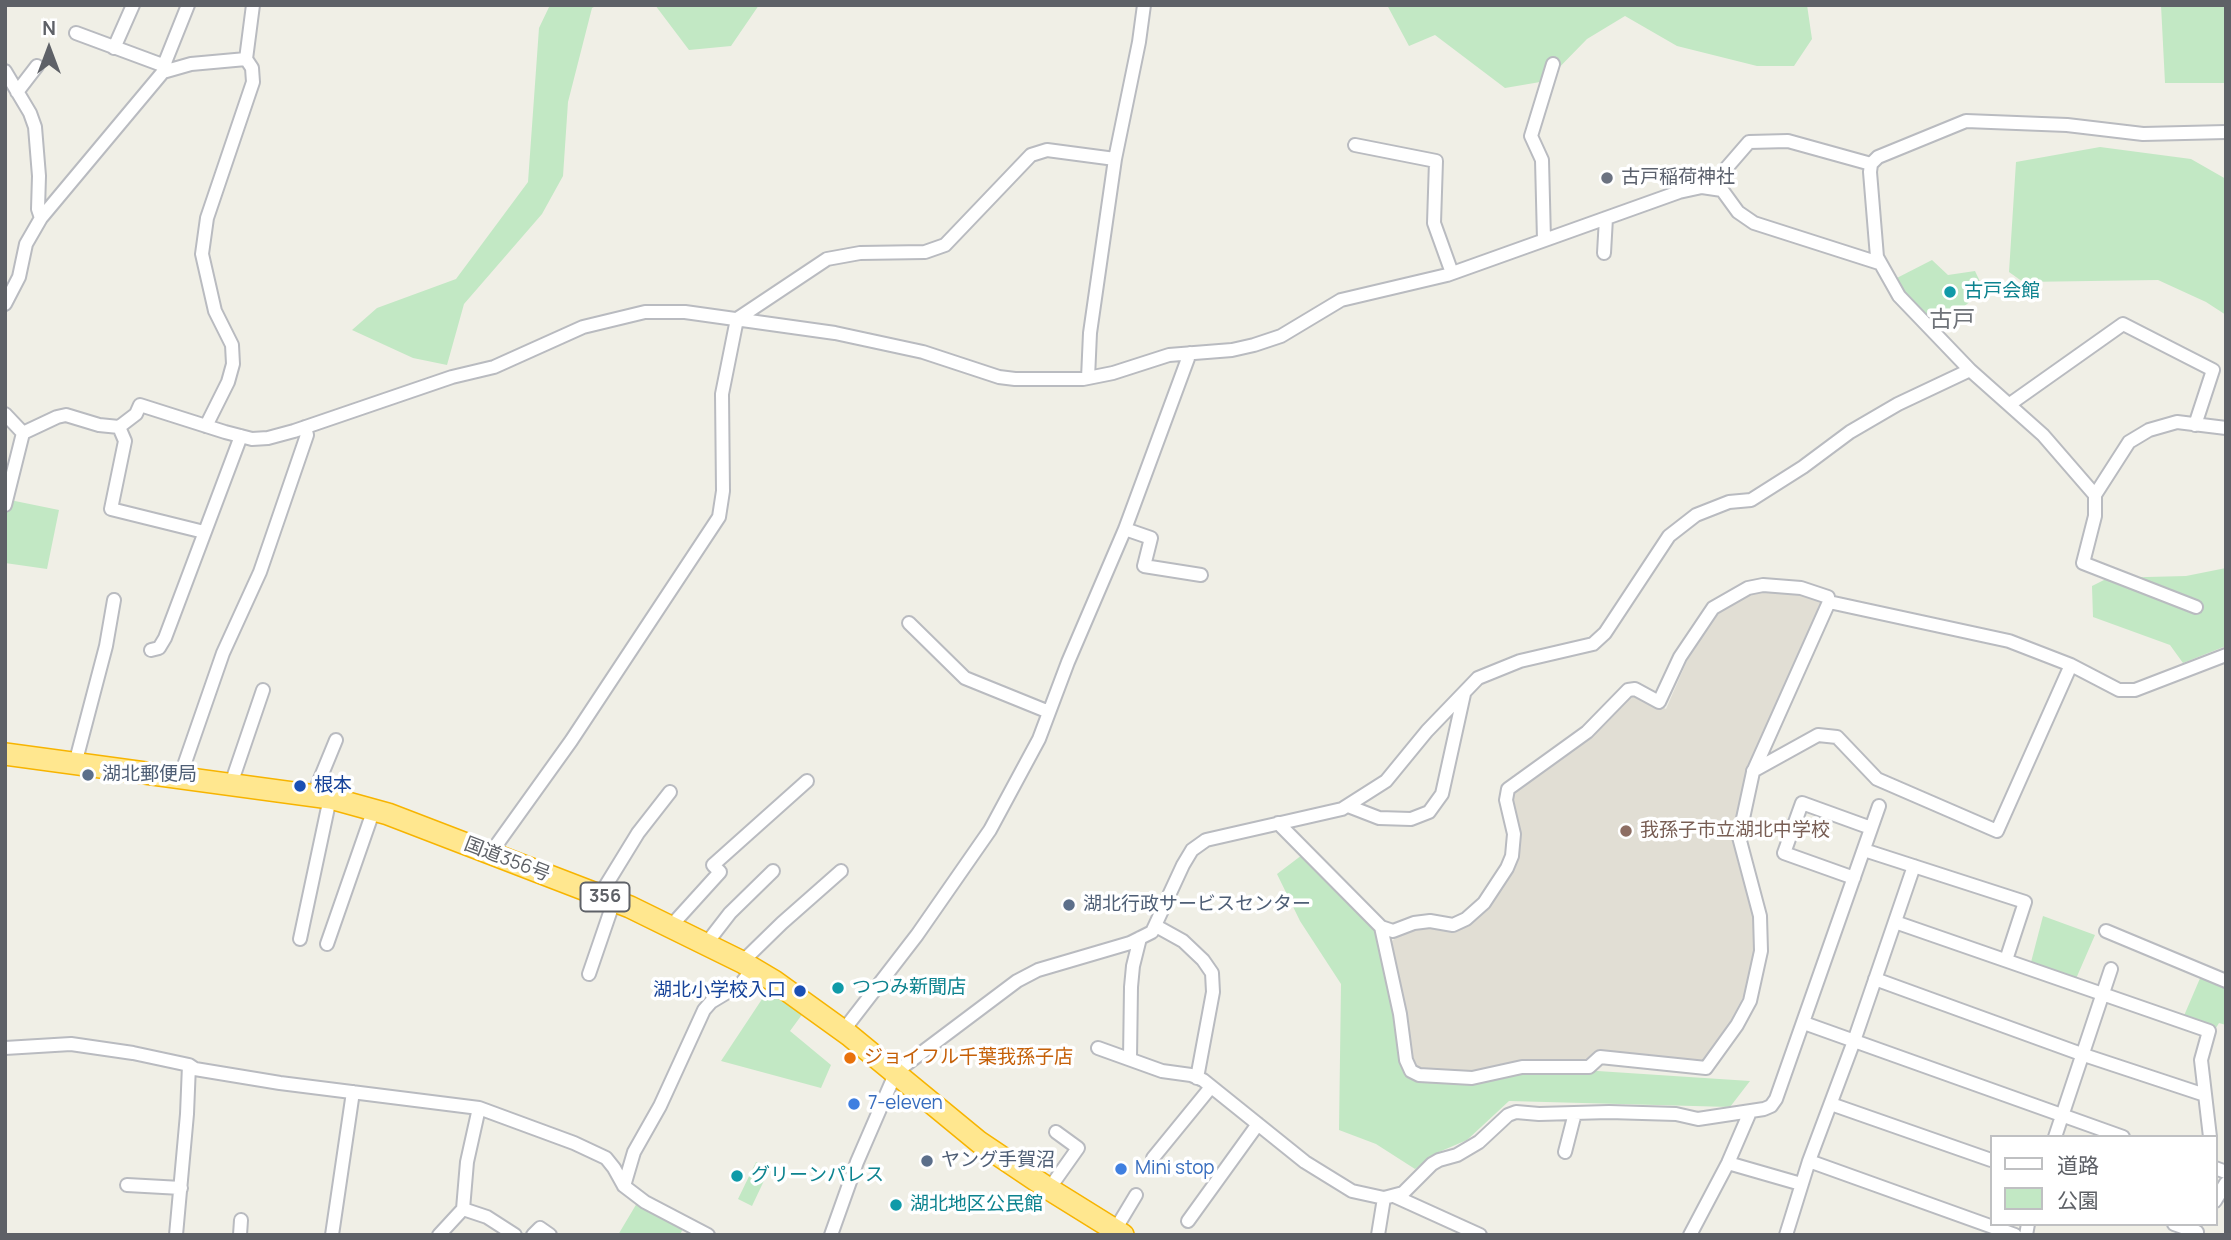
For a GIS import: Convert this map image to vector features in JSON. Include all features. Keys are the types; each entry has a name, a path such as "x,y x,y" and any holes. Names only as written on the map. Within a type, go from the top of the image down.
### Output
{"highway":[{"name":"国道356号","path":"5,754 322,797 374,809 607,898 706,944 747,966 816,1010 979,1142 1119,1233"}],"street":[{"path":"114,48 133,5"},
{"path":"5,304 19,278 26,244 41,218 164,69 188,5"},
{"path":"206,426 228,382 233,364 232,345 215,311 202,254 207,218 253,82 252,68 246,58 253,5"},
{"path":"1088,378 1090,333 1115,159 1144,5"},
{"path":"76,33 164,69 246,58"},
{"path":"1544,240 1542,160 1531,136 1553,64"},
{"path":"17,92 37,66"},
{"path":"5,71 35,127 39,176 38,209 41,218"},
{"path":"2095,495 2043,435 1970,370 1899,296 1879,263 1875,246 1871,164 1878,157 1966,121 2067,125 2143,134 2226,132"},
{"path":"1710,187 1749,142 1788,141 1871,164"},
{"path":"1355,145 1436,161 1434,223 1452,273"},
{"path":"490,854 578,730 719,517 723,491 722,394 737,319 827,258 860,253 925,252 945,245 1031,155 1047,150 1115,159"},
{"path":"23,433 66,415 99,425 119,427 136,414 140,405 252,439 268,438 452,377 494,367 583,327 645,312 663,311 737,319 876,341 923,352 999,377 1035,381 1088,378 1114,373 1169,355 1232,350 1254,345 1281,335 1341,300 1452,273 1679,192 1710,187 1722,190 1738,212 1754,223 1879,263"},
{"path":"1604,253 1606,218"},
{"path":"2010,404 2123,324 2220,372 2195,425"},
{"path":"844,1031 917,935 990,830 1039,739 1125,528 1190,353"},
{"path":"837,1233 857,1162 895,1072 1028,976 1049,966 1130,943 1152,932 1183,865 1192,850 1206,840 1348,806 1385,781 1427,731 1478,678 1520,662 1593,644 1605,633 1669,536 1696,515 1729,502 1751,500 1886,411 1970,370"},
{"path":"5,414 23,433"},
{"path":"2196,607 2083,563 2095,516 2095,495 2129,442 2149,429 2178,422 2226,428"},
{"path":"119,427 125,441 111,509 204,533"},
{"path":"180,777 223,653 260,572 307,435 305,427"},
{"path":"5,505 23,433"},
{"path":"150,650 159,648 165,638 241,436"},
{"path":"1125,528 1151,538 1144,566 1201,575"},
{"path":"1278,823 1381,927 1393,930 1430,921 1453,925 1466,919 1484,904 1512,856 1514,834 1506,800 1508,789 1587,732 1628,690 1634,689 1660,702 1680,657 1713,608 1740,592 1763,585 1801,588 1828,597 1829,602 1753,772 1739,837 1760,916 1761,951 1750,1000 1737,1025 1706,1068 1600,1057 1589,1068 1522,1068 1472,1078 1419,1075 1411,1071 1406,1060 1400,1014 1381,927"},
{"path":"75,764 106,646 114,600"},
{"path":"1829,602 2009,641 2071,665 2119,690 2135,690 2226,655"},
{"path":"909,623 965,678 1049,712"},
{"path":"1753,772 1818,735 1837,737 1877,779 1997,831 2071,665"},
{"path":"231,784 263,690"},
{"path":"1348,806 1379,818 1411,820 1429,812 1442,794 1465,691"},
{"path":"300,939 322,797 336,740"},
{"path":"671,926 720,872 713,865 807,781"},
{"path":"589,974 607,898 638,833 670,792"},
{"path":"1854,878 1784,853 1802,803 1871,828"},
{"path":"1389,1197 1403,1193 1432,1164 1457,1156 1479,1142 1508,1115 1516,1112 1676,1114 1698,1119 1750,1112 1771,1106 1804,1023 1879,806"},
{"path":"327,944 374,809"},
{"path":"1864,850 2025,902 2006,960"},
{"path":"1786,1235 1801,1184 1914,866"},
{"path":"706,944 730,913 773,871"},
{"path":"624,1186 634,1152 660,1106 704,1010 711,1002 741,984 747,966 782,923 841,871"},
{"path":"1895,922 2209,1031 2201,1060 2210,1135"},
{"path":"1156,926 1183,941 1212,973 1213,992 1197,1078"},
{"path":"2106,932 2226,981"},
{"path":"1129,1059 1132,976 1140,938"},
{"path":"2056,1135 2111,969"},
{"path":"1875,979 2084,1055 2204,1095"},
{"path":"1804,1023 2117,1135"},
{"path":"5,1048 71,1044 133,1053 189,1065 195,1069 479,1108 574,1143 606,1158 624,1186 645,1202 708,1235"},
{"path":"1098,1048 1162,1071 1197,1078 1305,1162 1352,1191 1389,1197 1480,1235"},
{"path":"176,1235 189,1065"},
{"path":"1153,1158 1211,1087"},
{"path":"332,1235 352,1092"},
{"path":"1831,1104 1990,1160"},
{"path":"439,1235 463,1209 467,1162 479,1108"},
{"path":"1690,1235 1728,1163 1750,1112"},
{"path":"1565,1152 1575,1113"},
{"path":"1188,1221 1195,1201 1258,1124"},
{"path":"1049,1189 1078,1147 1056,1132"},
{"path":"1809,1161 2015,1235"},
{"path":"1728,1163 1801,1184"},
{"path":"127,1185 181,1188"},
{"path":"1119,1233 1136,1195"},
{"path":"1378,1235 1389,1197"},
{"path":"463,1209 487,1217 515,1235"},
{"path":"240,1235 241,1220"},
{"path":"533,1235 540,1228 550,1235"}],"shaded area":[{"name":"我孫子市立湖北中学校","path":"1790,590 1825,599 1748,772 1740,800 1733,830 1735,850 1742,878 1753,903 1756,953 1751,981 1719,1044 1704,1064 1588,1063 1477,1072 1427,1071 1415,1067 1389,943 1403,933 1424,928 1451,930 1488,907 1515,866 1518,831 1510,798 1512,792 1633,693 1666,709 1693,647 1709,623 1724,607 1744,594"}],"green space":[{"path":"550,5 598,5 592,8 568,102 563,176 542,214 464,304 447,365 413,358 352,330 377,308 456,279 528,182 539,28"},
{"path":"655,5 759,5 731,46 689,50"},
{"path":"1387,5 1807,5 1812,39 1794,66 1757,66 1677,46 1625,16 1587,39 1546,81 1505,88 1435,35 1409,46"},
{"path":"2161,5 2226,5 2226,83 2165,83"},
{"path":"2100,147 2191,159 2226,179 2226,315 2206,302 2158,280 2023,282 2009,272 2016,162"},
{"path":"1932,260 1948,275 1975,271 1984,290 1933,332 1889,282"},
{"path":"10,500 59,510 47,569 5,563 5,505"},
{"path":"2226,568 2226,646 2183,663 2170,645 2093,617 2092,586 2108,578 2186,576"},
{"path":"1302,855 1367,920 1382,939 1410,1067 1430,1078 1567,1069 1750,1081 1730,1107 1509,1101 1467,1140 1439,1152 1415,1169 1376,1144 1339,1130 1341,984 1300,921 1277,874"},
{"path":"2043,916 2095,935 2075,981 2030,966"},
{"path":"2201,976 2226,985 2226,1025 2219,1023 2214,1031 2183,1018"},
{"path":"774,981 809,1005 790,1031 831,1065 821,1088 721,1061"},
{"path":"756,1162 770,1168 752,1206 738,1199"},
{"path":"640,1198 685,1224 680,1235 618,1235"}],"place":[{"name":"古戸稲荷神社","path":"1607,178"},
{"name":"古戸会館","path":"1950,292"},
{"name":"湖北郵便局","path":"88,775"},
{"name":"根本","path":"300,786"},
{"name":"我孫子市立湖北中学校","path":"1626,831"},
{"name":"湖北行政サービスセンター","path":"1069,905"},
{"name":"つつみ新聞店","path":"838,988"},
{"name":"湖北小学校入口","path":"800,991"},
{"name":"ジョイフル千葉我孫子店","path":"850,1058"},
{"name":"7-eleven","path":"854,1104"},
{"name":"ヤング手賀沼","path":"927,1161"},
{"name":"Mini stop","path":"1121,1169"},
{"name":"グリーンパレス","path":"737,1176"},
{"name":"湖北地区公民館","path":"896,1205"}],"district":[{"name":"古戸","path":"1952,321"}]}
